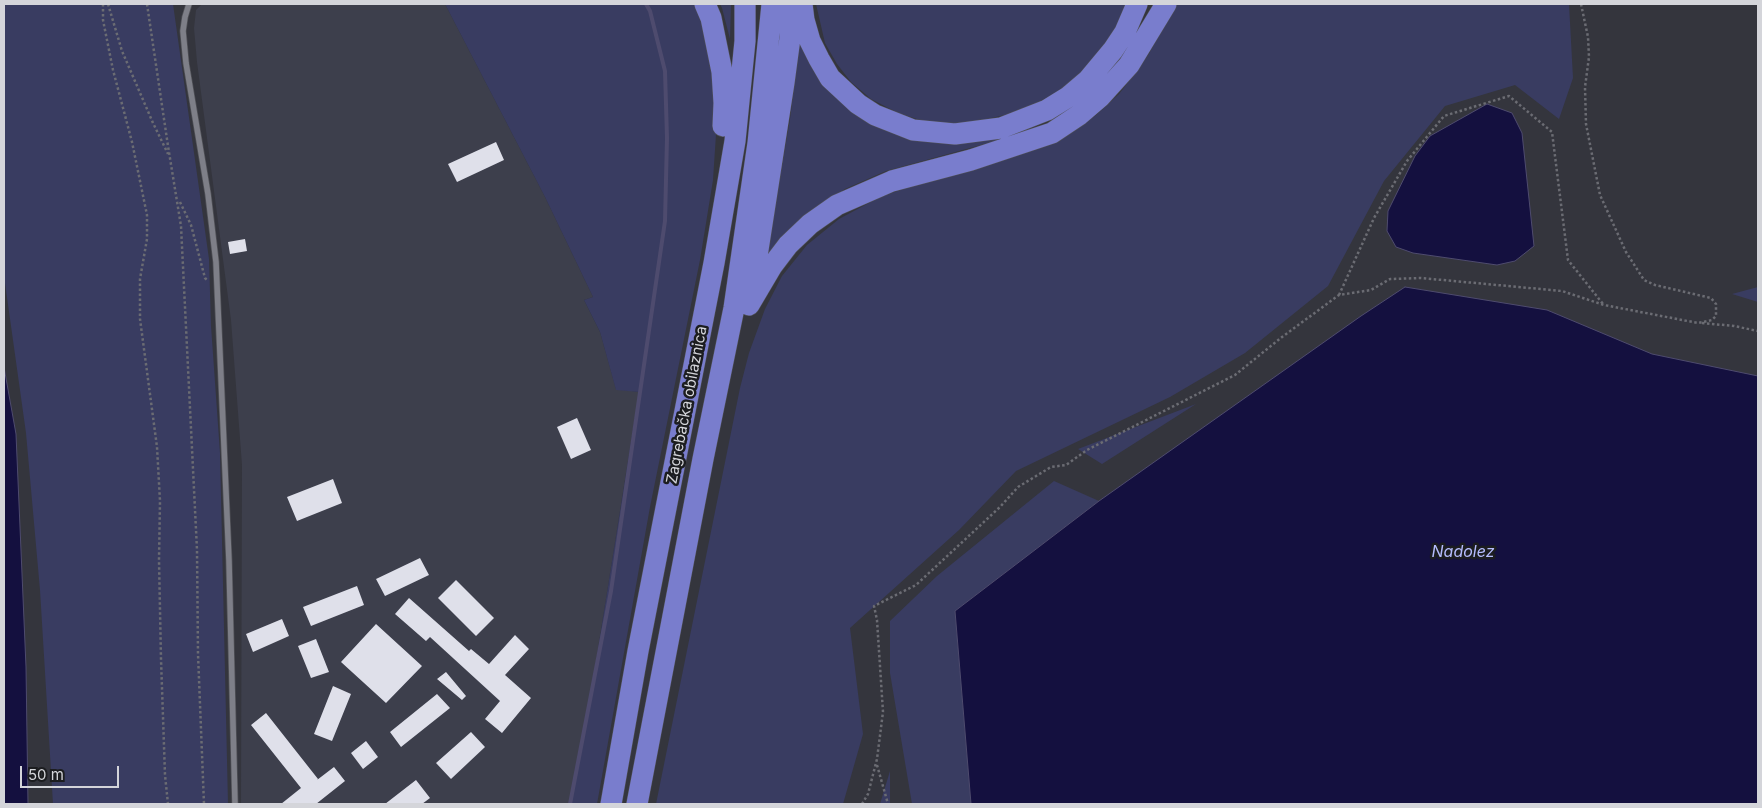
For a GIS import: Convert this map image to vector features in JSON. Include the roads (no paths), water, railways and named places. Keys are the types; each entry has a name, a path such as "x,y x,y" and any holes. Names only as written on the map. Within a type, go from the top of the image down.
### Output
{"highway":[{"path":"695,365 722,140 724,103 722,72 705,4"},
{"name":"Zagrebačka obilaznica","path":"611,804 638,651 714,263 734,140 744,41 745,4"},
{"name":"Zagrebačka obilaznica","path":"637,804 734,308 758,142 772,4"},
{"path":"703,459 718,432 749,305 784,83 792,4"},
{"path":"802,4 810,41 819,59 830,78 858,104 875,115 913,130 955,134 1001,128 1047,110 1068,97 1088,80 1108,56 1124,32 1137,4"},
{"path":"749,305 772,266 788,245 810,224 836,205 892,181 971,160 1052,133 1079,115 1123,73 1143,45 1166,4"}],"lane":[{"path":"188,4 183,32 186,63 208,194 216,262 229,561 235,804"}],"water":[{"path":"1487,104 1512,113 1522,133 1534,246 1515,261 1497,265 1413,253 1396,247 1387,231 1388,211 1415,156 1430,136"},
{"name":"Nadolez","path":"1405,287 1547,310 1652,354 1758,376 1758,804 971,804 955,611 1099,501"},
{"path":"4,367 16,434 26,667 28,804 4,804"}],"waterway":[{"path":"570,804 611,591 665,221 667,138 665,71 650,11 646,4"}]}
